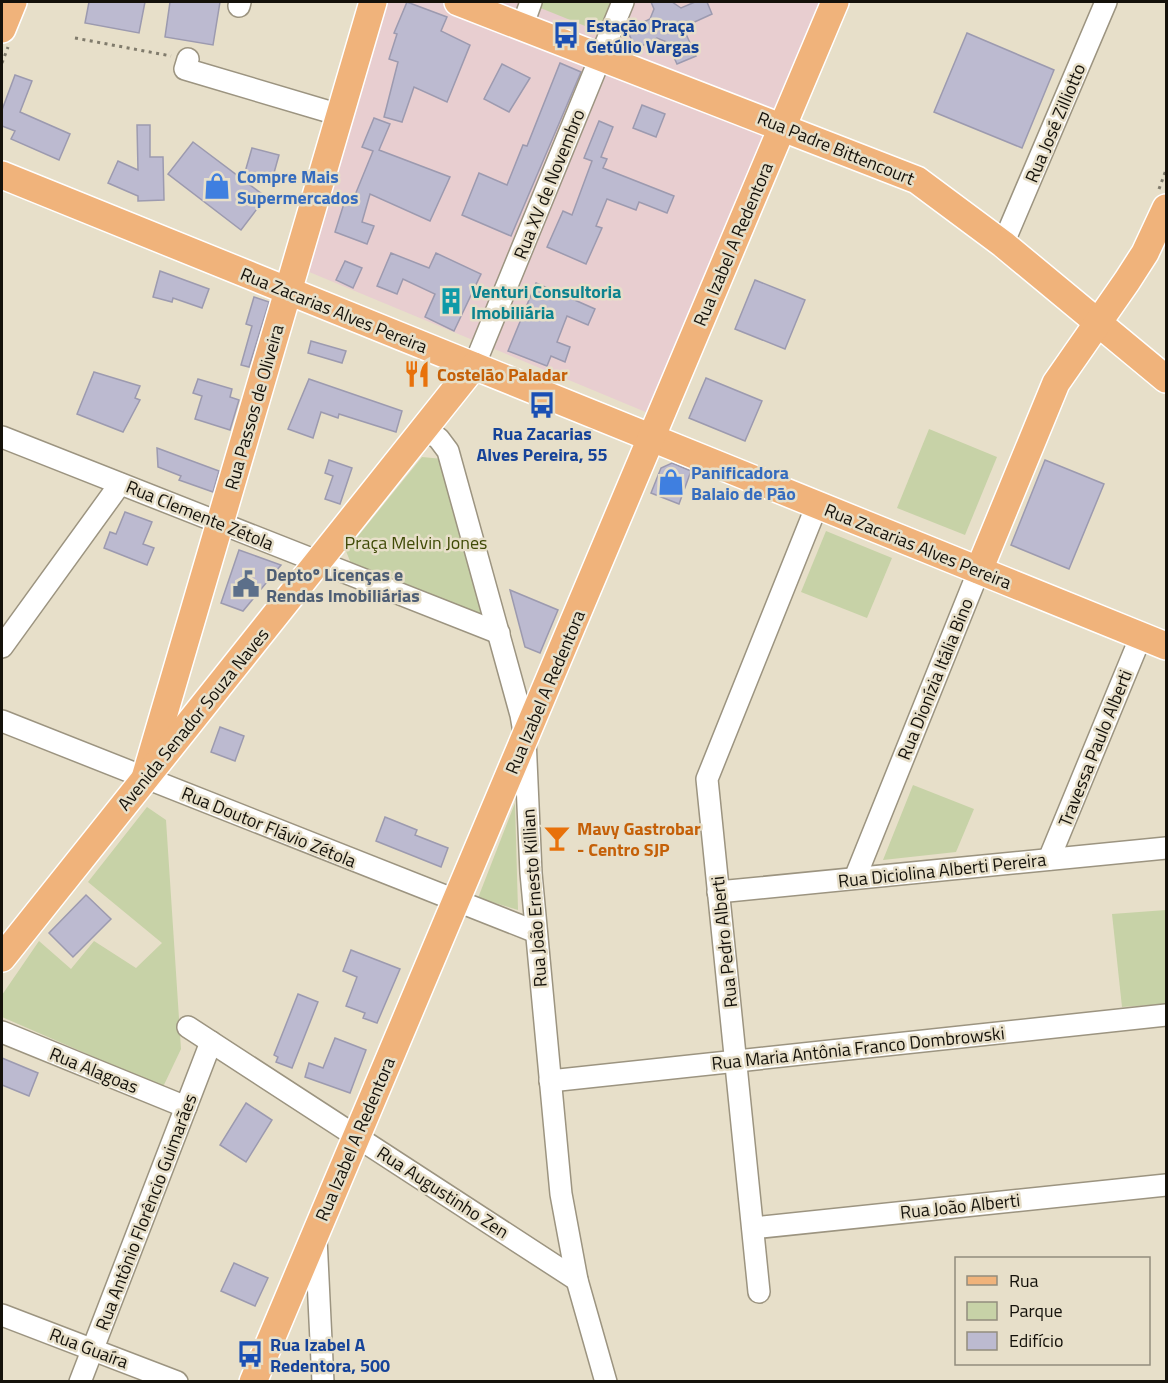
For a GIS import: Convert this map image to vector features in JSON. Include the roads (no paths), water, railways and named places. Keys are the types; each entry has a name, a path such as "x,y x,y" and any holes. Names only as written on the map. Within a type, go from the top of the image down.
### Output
{"main road":[{"path":"2,29 13,2"},
{"name":"Rua Passos de Oliveira","path":"146,778 373,2"},
{"name":"Rua Padre Bittencourt","path":"458,2 783,126 917,180 1003,244 1167,379"},
{"name":"Rua Izabel A Redentora","path":"253,1382 835,2"},
{"name":"Rua Zacarias Alves Pereira","path":"2,175 1167,646"},
{"name":"Rua Dionízia Itália Bino","path":"979,570 1046,404 1069,362 1145,253 1167,208"},
{"name":"Avenida Senador Souza Naves","path":"2,958 474,366"}],"street":[{"path":"522,27 531,2"},
{"name":"Rua XV de Novembro","path":"474,366 623,2"},
{"name":"Rua José Zilliotto","path":"1003,244 1106,2"},
{"path":"188,59 185,69 340,115"},
{"name":"Rua João Ernesto Killian","path":"425,428 444,444 448,451 499,633 525,738 536,933 561,1194 577,1280 606,1382"},
{"name":"Rua Clemente Zétola","path":"2,437 499,633"},
{"path":"2,646 120,484"},
{"name":"Rua Pedro Alberti","path":"759,1292 707,779 818,505"},
{"name":"Rua Dionízia Itália Bino","path":"855,878 979,570"},
{"name":"Travessa Paulo Alberti","path":"1049,860 1141,636"},
{"name":"Rua Doutor Flávio Zétola","path":"2,721 536,933"},
{"name":"Rua Diciolina Alberti Pereira","path":"718,892 1167,848"},
{"name":"Rua Maria Antônia Franco Dombrowski","path":"550,1081 1167,1015"},
{"name":"Rua Augustinho Zen","path":"188,1027 577,1280"},
{"name":"Rua Alagoas","path":"2,1032 186,1107"},
{"name":"Rua Antônio Florêncio Guimarães","path":"80,1382 211,1042"},
{"name":"Rua João Alberti","path":"753,1228 1167,1185"},
{"path":"315,1234 323,1382"},
{"name":"Rua Guaíra","path":"2,1315 177,1382"}],"place":[{"name":"Estação Praça Getúlio Vargas","path":"566,35"},
{"name":"Compre Mais Supermercados","path":"217,186"},
{"name":"Venturi Consultoria Imobiliária","path":"451,301"},
{"name":"Costelão Paladar","path":"417,374"},
{"name":"Rua Zacarias Alves Pereira, 55","path":"542,405"},
{"name":"Panificadora Balaio de Pão","path":"671,482"},
{"name":"Deptoº Licenças e Rendas Imobiliárias","path":"246,584"},
{"name":"Mavy Gastrobar - Centro SJP","path":"557,838"},
{"name":"Rua Izabel A Redentora, 500","path":"250,1354"}],"park label":[{"name":"Praça Melvin Jones","path":"416,542"}]}
